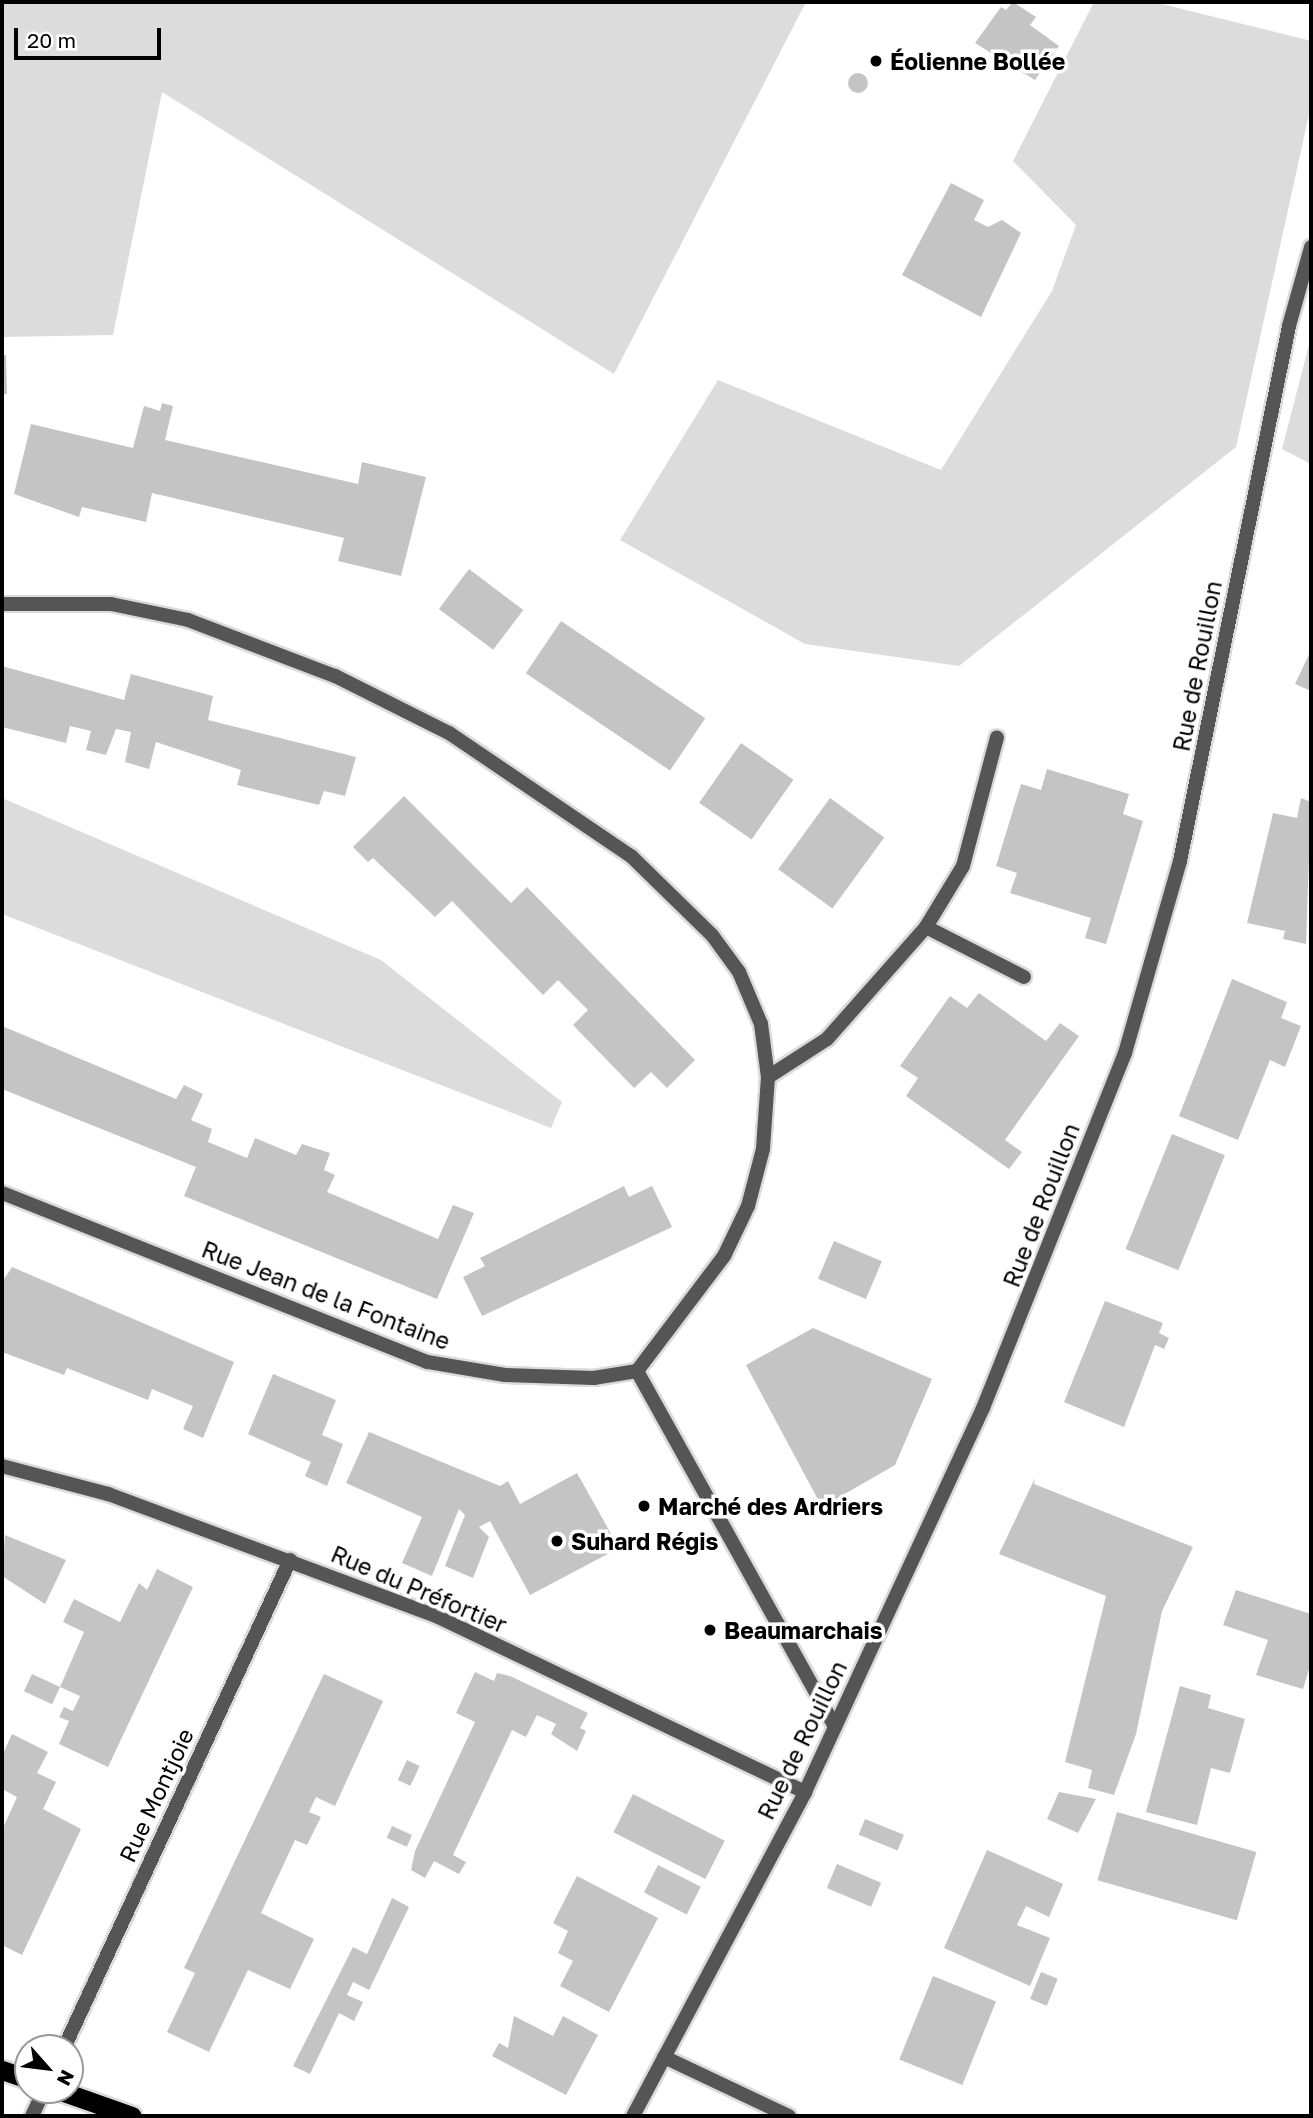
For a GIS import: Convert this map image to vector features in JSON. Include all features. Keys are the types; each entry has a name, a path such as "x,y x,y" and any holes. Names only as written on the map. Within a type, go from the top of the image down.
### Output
{"highway":[{"path":"84,2099 132,2116"}],"street":[{"name":"Rue de Rouillon","path":"632,2116 805,1792 983,1408 1125,1053 1181,861 1289,326 1311,247"},
{"path":"2,604 111,604 188,620 335,676 449,733 631,856 712,934 739,972 761,1024 768,1077 754,1185 724,1256 637,1371 835,1727"},
{"path":"768,1077 827,1040 926,927 963,866 997,737"},
{"path":"926,927 1024,977"},
{"name":"Rue Jean de la Fontaine","path":"2,1192 427,1362 505,1375 594,1378 637,1371"},
{"name":"Rue du Préfortier","path":"2,1466 108,1494 436,1616 805,1792"},
{"name":"Rue Montjoie","path":"70,2034 290,1560"},
{"path":"664,2057 789,2116"}],"shaded area":[{"path":"2,2 806,2 614,374 162,92 113,335 2,337"},
{"path":"1094,2 1154,2 1311,41 1311,105 1236,447 959,666 805,644 620,540 718,380 941,470 1052,291 1076,225 1013,161"},
{"path":"1311,337 1311,464 1282,449"},
{"path":"2,798 381,960 562,1102 551,1128 2,914"}],"building":[{"path":"1013,2 1036,17 1030,25 1059,46 1035,80 975,43 1001,7 1006,10"},
{"path":"858,73 865,76 868,83 865,90 858,93 851,90 848,83 851,76"},
{"path":"951,183 984,200 974,220 988,227 1002,220 1021,233 981,317 902,275"},
{"path":"6,355 7,394 2,394 2,356"},
{"path":"162,403 173,406 165,440 358,484 362,462 426,477 401,576 338,561 344,538 152,493 146,522 82,507 79,517 14,494 31,424 133,448 144,406 160,411"},
{"path":"469,569 523,610 493,650 439,609"},
{"path":"561,621 705,718 670,771 526,673"},
{"path":"1311,650 1311,691 1295,684"},
{"path":"2,666 124,700 131,674 213,696 208,720 356,757 345,796 324,791 319,805 237,785 241,770 156,742 149,769 125,762 131,732 116,729 106,755 86,750 91,731 70,726 66,743 2,727"},
{"path":"741,743 793,780 752,840 699,803"},
{"path":"1047,769 1129,794 1123,814 1143,821 1106,944 1085,938 1091,918 1010,893 1017,873 996,866 1021,784 1041,790"},
{"path":"404,796 511,903 527,887 695,1060 667,1088 651,1072 634,1088 573,1025 588,1010 558,980 543,995 452,901 435,917 373,858 368,862 353,847"},
{"path":"830,798 884,837 832,909 778,869"},
{"path":"1301,798 1311,802 1306,944 1283,939 1285,931 1247,923 1273,813 1297,818"},
{"path":"1232,979 1287,1002 1281,1018 1301,1026 1285,1067 1270,1060 1238,1140 1179,1116"},
{"path":"979,993 1046,1041 1060,1023 1079,1036 1005,1140 1022,1152 1009,1169 906,1096 918,1078 900,1066 950,996 967,1008"},
{"path":"2,1026 176,1099 184,1085 203,1094 191,1120 212,1129 208,1142 247,1158 255,1138 296,1155 302,1144 330,1153 324,1170 335,1175 327,1192 438,1239 453,1205 474,1213 437,1299 184,1196 196,1167 2,1089"},
{"path":"1172,1134 1225,1155 1178,1270 1126,1249"},
{"path":"624,1186 629,1197 652,1186 672,1227 482,1316 463,1277 485,1266 480,1258"},
{"path":"834,1241 882,1261 866,1299 818,1279"},
{"path":"12,1267 234,1362 203,1438 183,1429 193,1406 152,1389 148,1400 67,1368 64,1375 2,1352 2,1282"},
{"path":"1105,1301 1163,1323 1159,1333 1169,1338 1164,1349 1155,1345 1124,1427 1064,1402"},
{"path":"813,1328 932,1379 895,1465 822,1507 746,1365"},
{"path":"273,1374 336,1400 322,1435 343,1444 327,1486 305,1476 311,1462 248,1434"},
{"path":"369,1432 500,1486 508,1481 520,1504 577,1473 619,1548 530,1595 490,1521 479,1527 489,1537 473,1578 445,1566 465,1515 459,1509 432,1576 402,1563 422,1517 346,1483"},
{"path":"1035,1478 1034,1484 1193,1547 1162,1611 1136,1734 1114,1795 1088,1788 1092,1770 1065,1762 1106,1596 999,1554"},
{"path":"5,1535 66,1560 45,1604 2,1576"},
{"path":"157,1569 193,1587 108,1767 59,1744 69,1721 59,1717 64,1707 73,1711 80,1696 60,1687 84,1632 63,1622 74,1599 120,1622 139,1583 147,1590"},
{"path":"1236,1590 1311,1614 1311,1663 1303,1689 1256,1675 1268,1640 1223,1625"},
{"path":"475,1672 494,1681 497,1673 510,1676 588,1713 580,1728 586,1731 577,1751 551,1734 556,1724 537,1715 526,1737 512,1730 453,1855 466,1862 459,1874 434,1861 425,1878 411,1870 415,1851 475,1722 456,1713"},
{"path":"32,1674 60,1687 52,1704 24,1691"},
{"path":"324,1674 383,1701 335,1806 316,1797 309,1812 321,1817 307,1845 295,1840 261,1913 314,1939 290,1989 248,1970 209,2052 167,2032 195,1973 184,1968"},
{"path":"1180,1686 1211,1695 1208,1708 1245,1719 1230,1773 1211,1768 1197,1825 1146,1812"},
{"path":"12,1734 48,1752 37,1773 56,1782 43,1809 81,1829 22,1955 2,1945 2,1830 17,1797 2,1789 2,1756"},
{"path":"407,1760 420,1766 410,1786 398,1780"},
{"path":"1059,1792 1096,1799 1078,1833 1047,1819"},
{"path":"633,1794 725,1841 705,1879 613,1832"},
{"path":"1117,1812 1256,1852 1237,1920 1097,1880"},
{"path":"865,1819 904,1835 898,1850 859,1835"},
{"path":"392,1826 412,1835 407,1847 387,1838"},
{"path":"987,1850 1063,1884 1049,1917 1026,1906 1017,1925 1050,1938 1030,1986 944,1948"},
{"path":"837,1864 881,1883 871,1907 827,1888"},
{"path":"658,1865 701,1887 687,1914 644,1893"},
{"path":"577,1876 658,1918 609,2012 560,1986 573,1961 558,1953 568,1931 553,1923"},
{"path":"392,1898 409,1907 369,1990 353,1982 347,1995 363,2002 354,2021 339,2013 310,2074 293,2066 353,1947 367,1954"},
{"path":"1041,1972 1058,1979 1047,2006 1030,1999"},
{"path":"933,1976 996,2001 962,2085 899,2059"},
{"path":"514,2016 553,2036 563,2016 598,2035 566,2095 492,2056 499,2043 508,2048"}],"place":[{"name":"Éolienne Bollée","path":"876,61"},
{"name":"Marché des Ardriers","path":"644,1506"},
{"name":"Suhard Régis","path":"557,1541"},
{"name":"Beaumarchais","path":"710,1630"}]}
